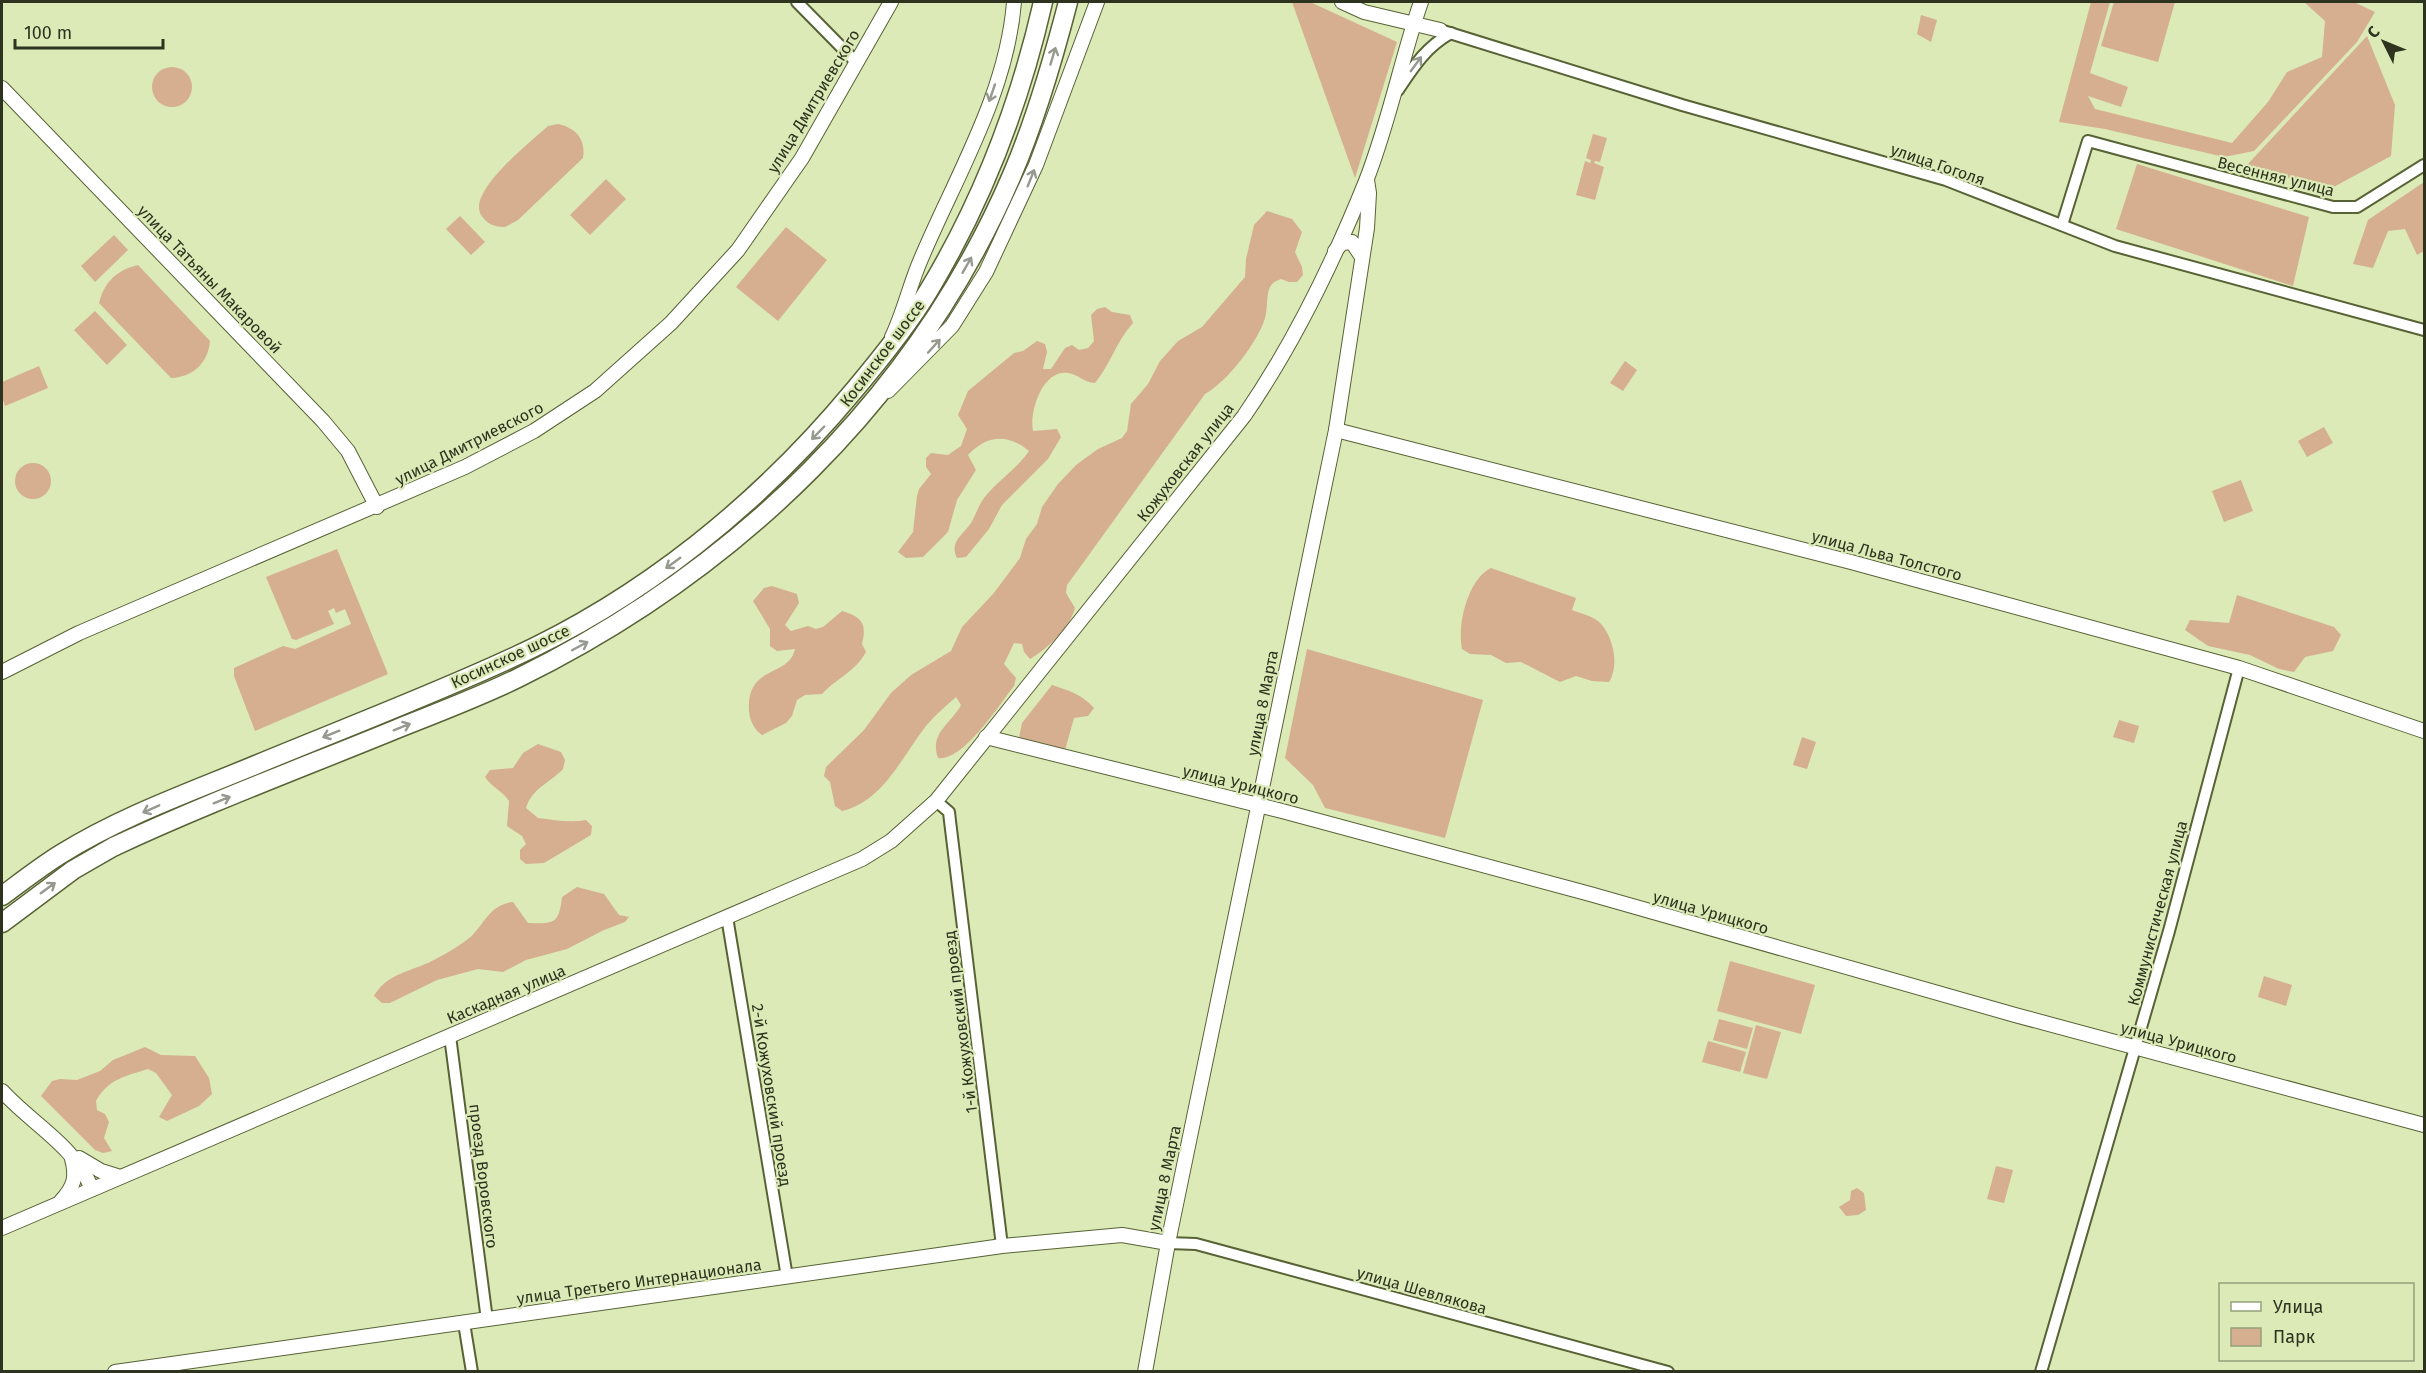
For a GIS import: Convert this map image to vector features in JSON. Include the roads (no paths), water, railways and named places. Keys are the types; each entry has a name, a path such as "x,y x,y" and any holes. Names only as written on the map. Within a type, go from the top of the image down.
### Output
{"highway":[{"name":"Косинское шоссе","path":"2,896 60,855 102,831 507,660 605,609 680,558 762,489 829,421 883,356 929,290 965,225 991,169 1016,102 1043,2"},
{"name":"Косинское шоссе","path":"2,923 73,870 113,847 515,680 621,622 692,574 756,523 810,472 861,416 924,334 980,244 1013,174 1036,111 1068,2"}],"street":[{"path":"797,2 856,62"},
{"name":"улица Дмитриевского","path":"2,672 79,633 377,507 465,467 534,431 595,391 642,351 738,250 802,158 891,2"},
{"path":"883,356 894,333 920,260 982,123 1002,64 1014,2"},
{"path":"861,416 915,366 952,326 986,272 1036,165 1097,2"},
{"path":"1342,2 1364,12 1446,31"},
{"name":"Кожуховская улица","path":"986,737 1244,416 1301,326 1366,180 1421,2"},
{"path":"1390,103 1419,58 1446,31"},
{"name":"улица Гоголя","path":"1446,31 1682,105 1946,180 2115,246 2188,268 2327,302 2424,330"},
{"name":"улица Татьяны Макаровой","path":"2,88 323,421 348,451 377,507"},
{"name":"Весенняя улица","path":"2062,225 2088,141 2333,207 2358,207 2424,165"},
{"name":"улица 8 Марта","path":"1145,1371 1168,1243 1336,430 1369,211 1366,180"},
{"path":"1335,251 1342,243 1352,242 1362,257"},
{"name":"улица Льва Толстого","path":"1336,430 1851,562 2239,668 2424,731"},
{"name":"Коммунистическая улица","path":"2041,1371 2135,1047 2239,668"},
{"name":"Каскадная улица","path":"2,1228 862,859 891,842 936,801 986,737"},
{"name":"улица Урицкого","path":"986,737 1581,892 2015,1015 2424,1125"},
{"name":"1-й Кожуховский проезд","path":"936,801 949,812 1002,1246"},
{"name":"2-й Кожуховский проезд","path":"727,917 787,1277"},
{"name":"проезд Воровского","path":"450,1036 487,1320"},
{"path":"4,1094 70,1152 93,1167 120,1177"},
{"path":"70,1152 81,1166 92,1189"},
{"path":"60,1202 74,1183 76,1174 70,1152"},
{"name":"улица Третьего Интернационала","path":"115,1371 1002,1246 1122,1236 1168,1243"},
{"name":"улица Шевлякова","path":"1168,1243 1204,1246 1668,1371"},
{"path":"464,1323 472,1371"}]}
